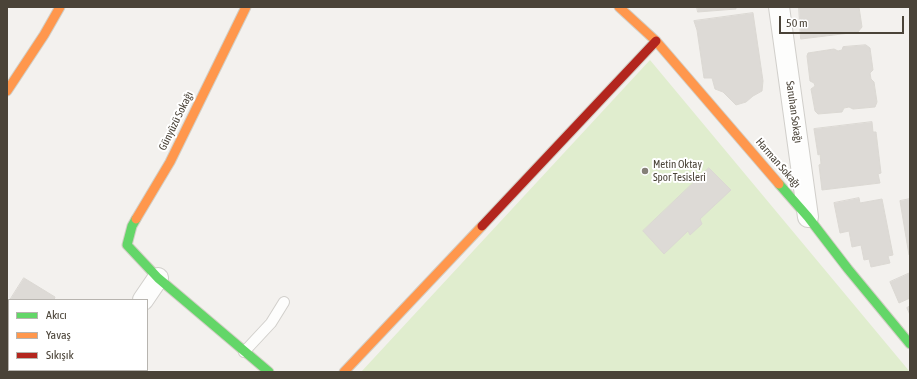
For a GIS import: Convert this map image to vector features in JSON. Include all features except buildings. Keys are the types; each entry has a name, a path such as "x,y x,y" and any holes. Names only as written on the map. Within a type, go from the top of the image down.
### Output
{"street":[{"path":"7,91 44,35 60,7"},
{"name":"Günyüzü Sokağı","path":"158,278 127,245 132,226 170,162 246,7"},
{"name":"Harman Sokağı","path":"618,7 656,41 808,217 848,270 910,344"},
{"name":"Saruhan Sokağı","path":"780,7 808,217"},
{"path":"344,372 656,41"},
{"path":"144,299 158,278 268,372"}],"lane":[{"path":"244,352 271,323 284,302"}],"green space":[{"name":"Metin Oktay Spor Tesisleri","path":"650,60 910,372 361,372"}],"traffic: fast":[{"path":"779,184 808,217 848,269 910,344"},
{"path":"136,219 132,226 127,245 158,278 269,372"}],"traffic: slow":[{"path":"7,91 44,35 60,7"},
{"path":"136,219 170,162 246,7"},
{"path":"619,7 656,41 779,184"},
{"path":"344,372 482,226"}],"traffic: jam":[{"path":"482,226 656,41"}],"place":[{"name":"Metin Oktay Spor Tesisleri","path":"645,171"}]}
